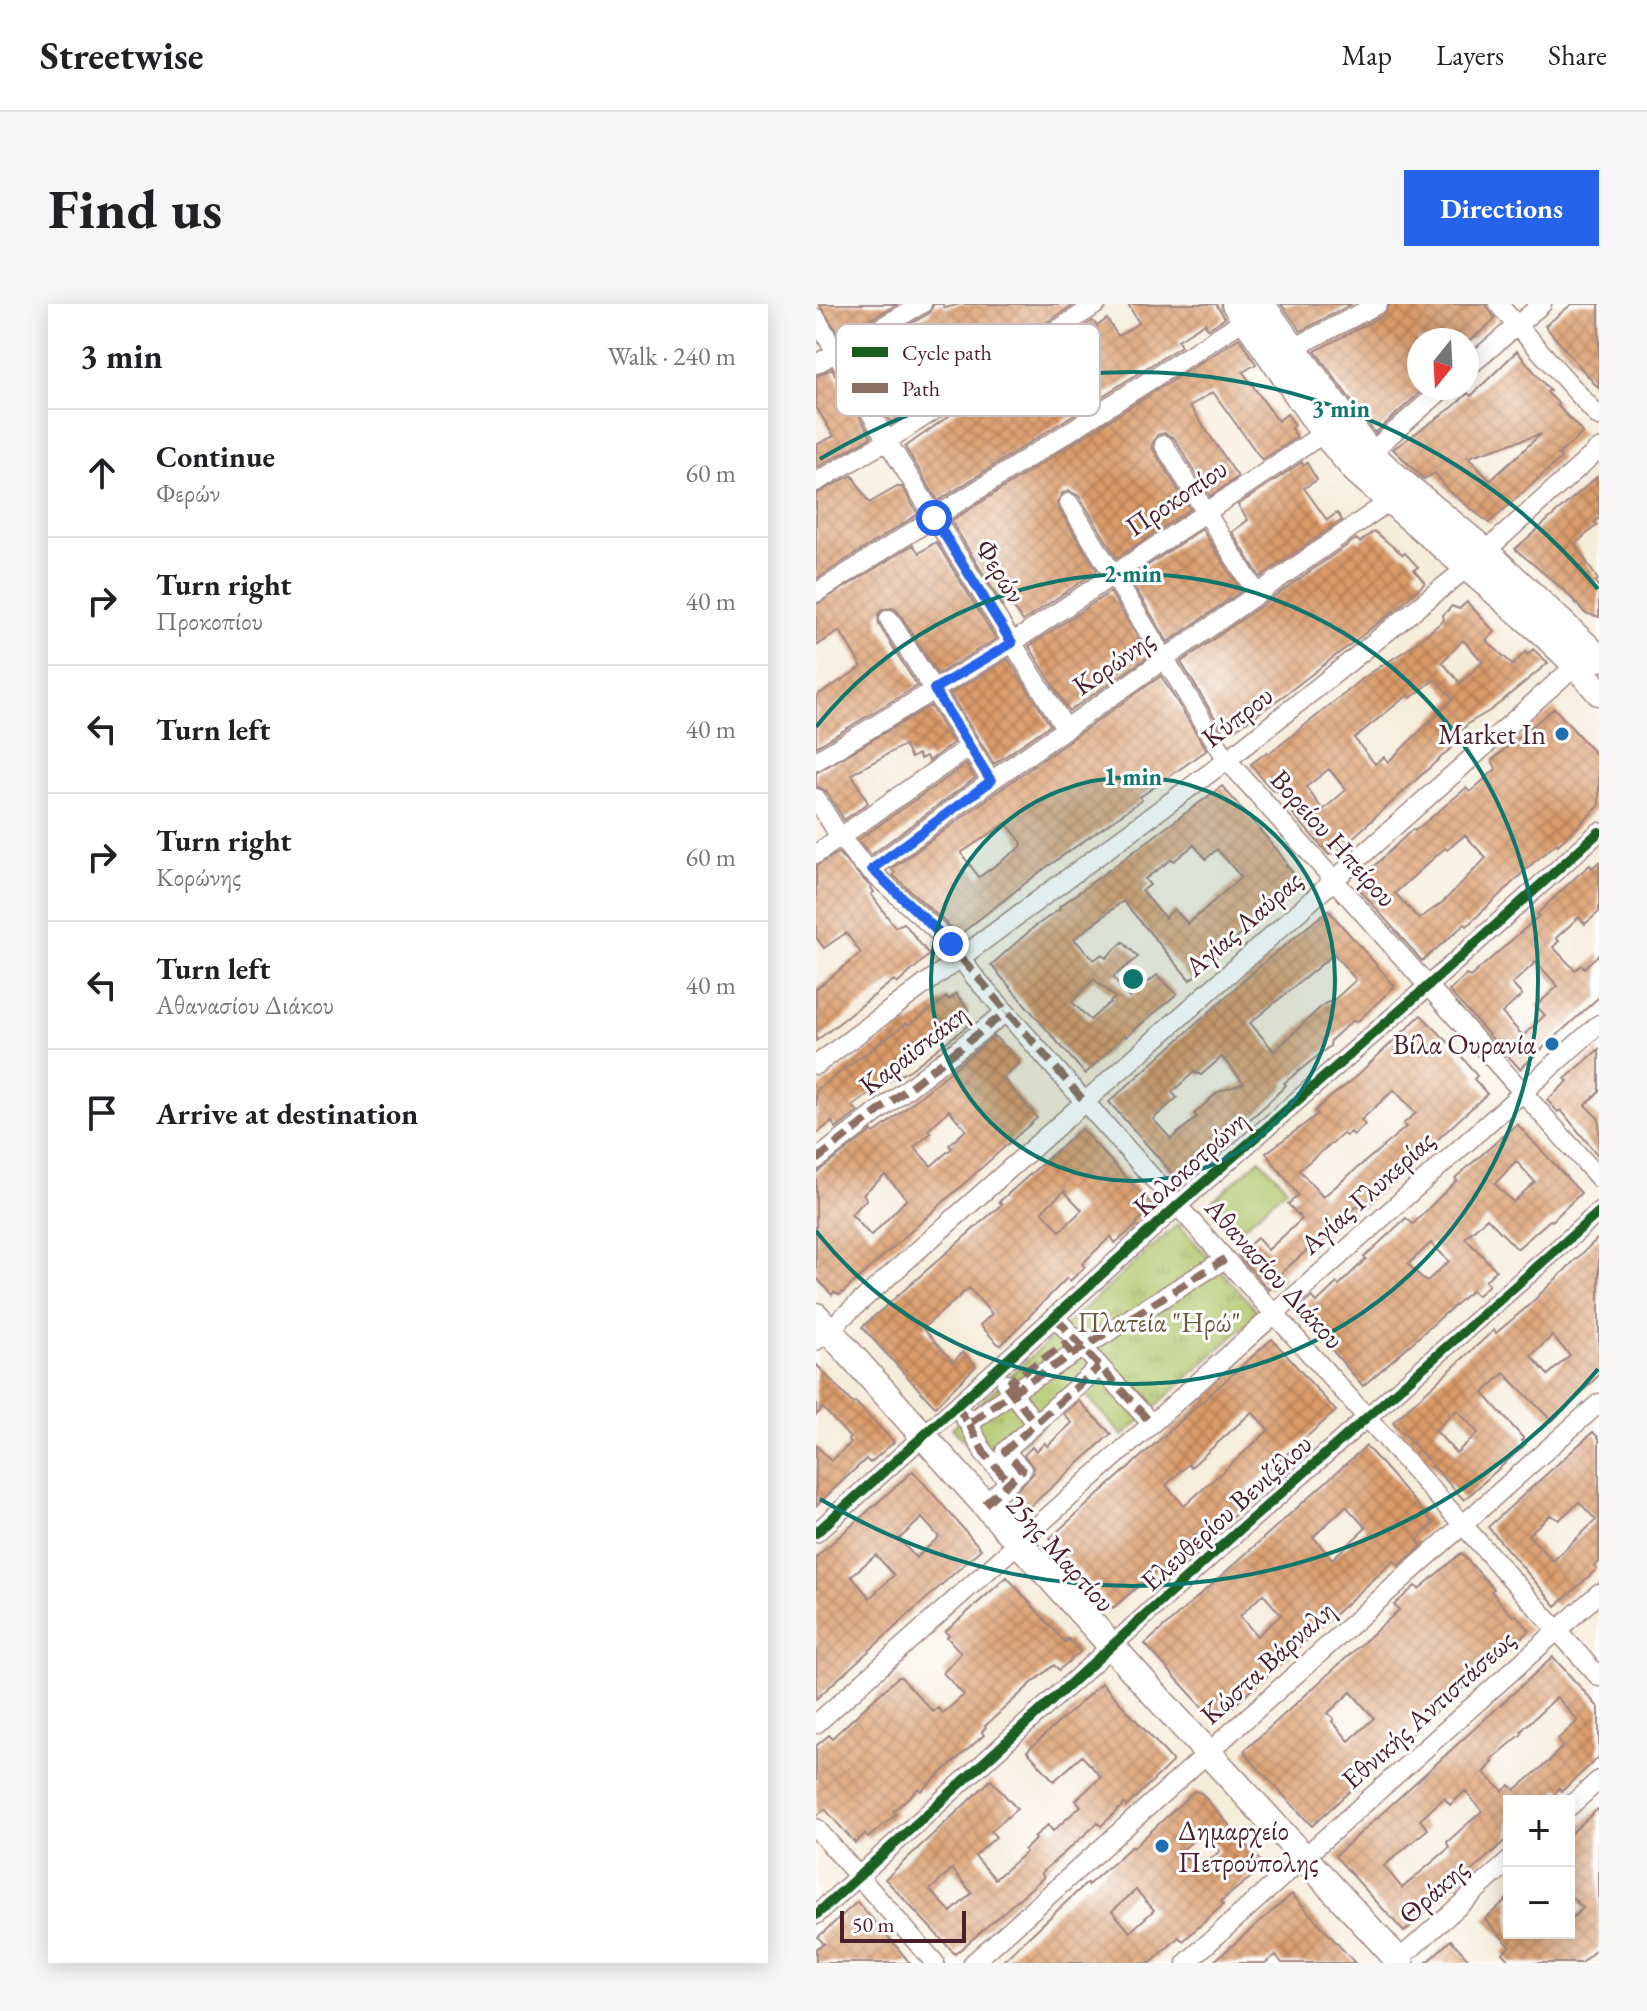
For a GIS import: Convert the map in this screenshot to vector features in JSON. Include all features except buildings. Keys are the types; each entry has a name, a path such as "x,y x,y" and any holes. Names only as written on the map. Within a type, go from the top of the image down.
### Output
{"main road":[{"path":"1247,309 1292,349 1370,453 1477,559 1591,654 1599,692"},
{"path":"1247,309 1324,433 1356,471 1388,502 1477,559"},
{"name":"25ης Μαρτίου","path":"820,1329 925,1437 1398,1962"}],"street":[{"path":"886,324 922,304"},
{"path":"1066,324 1097,304"},
{"path":"1292,349 1378,304"},
{"path":"1498,304 1599,417"},
{"path":"1479,358 1542,304"},
{"path":"1100,407 1247,309"},
{"name":"Φερών","path":"816,318 835,353"},
{"path":"816,364 835,353"},
{"path":"1370,453 1430,400"},
{"name":"Φερών","path":"872,416 1066,729"},
{"path":"816,482 925,416"},
{"path":"816,593 1087,416"},
{"name":"Προκοπίου","path":"816,761 1012,643 1324,433"},
{"path":"1164,445 1257,594"},
{"name":"Κύπρου","path":"816,1065 1227,760 1477,559 1599,449"},
{"name":"Κορώνης","path":"872,869 991,781 1388,502"},
{"name":"Βορείου Ηπείρου","path":"1069,503 1227,760 1599,1178"},
{"path":"889,619 991,781"},
{"name":"Αγίας Λαύρας","path":"820,1329 1591,654"},
{"path":"816,854 969,747"},
{"name":"Αθανασίου Διάκου","path":"816,798 840,837 859,860 951,944 1084,1101 1599,1677"},
{"name":"Κολοκοτρώνη","path":"816,1533 1177,1206 1599,832"},
{"name":"Καραϊσκάκη","path":"816,1160 1006,1012"},
{"name":"Αγίας Γλυκερίας","path":"816,1724 1150,1422 1599,1024"},
{"name":"Ελευθερίου Βενιζέλου","path":"816,1915 1236,1533 1599,1212"},
{"path":"1077,1351 1225,1259"},
{"path":"1056,1318 1077,1351"},
{"path":"1014,1391 1011,1381 1036,1371 1065,1344 1099,1367 1150,1422"},
{"path":"1020,1351 1036,1371"},
{"path":"985,1504 1022,1470 1005,1451 1099,1367"},
{"path":"996,1372 1014,1391 1035,1423"},
{"path":"969,1424 1014,1391"},
{"name":"Κώστα Βάρναλη","path":"973,1963 1599,1403"},
{"path":"957,1407 984,1453 1009,1482"},
{"name":"Εθνικής Αντιστάσεως","path":"1186,1963 1599,1593"},
{"path":"1575,1802 1599,1780"},
{"path":"816,1828 935,1963"},
{"name":"Θράκης","path":"1398,1962 1503,1866"}],"green space":[{"path":"1260,1159 1287,1188 1239,1231 1212,1201"},
{"name":"Πλατεία \"Ηρώ\"","path":"1178,1224 1259,1313 1123,1436 1082,1391 1012,1452 1009,1489 952,1428"}],"marked path":[{"path":"962,959 1084,1101"},
{"path":"816,1160 1006,1012"},
{"path":"957,1407 969,1424 1012,1392 1225,1259"},
{"path":"1056,1318 1150,1422"},
{"path":"1016,1389 1011,1381 1065,1344 1072,1354"},
{"path":"985,1504 1022,1470 1005,1451 1099,1367"},
{"path":"1006,1385 1035,1423"},
{"path":"969,1424 984,1453 1009,1482"}],"cycle path":[{"path":"816,1533 1177,1206 1599,832"},
{"path":"816,1915 1236,1533 1599,1212"}],"place":[{"name":"Market In","path":"1562,734"},
{"name":"Βίλα Ουρανία","path":"1552,1044"},
{"name":"Δημαρχείο Πετρούπολης","path":"1162,1846"}],"route":[{"path":"934,518 1012,643 934,689 991,781 872,869 951,944"}]}
